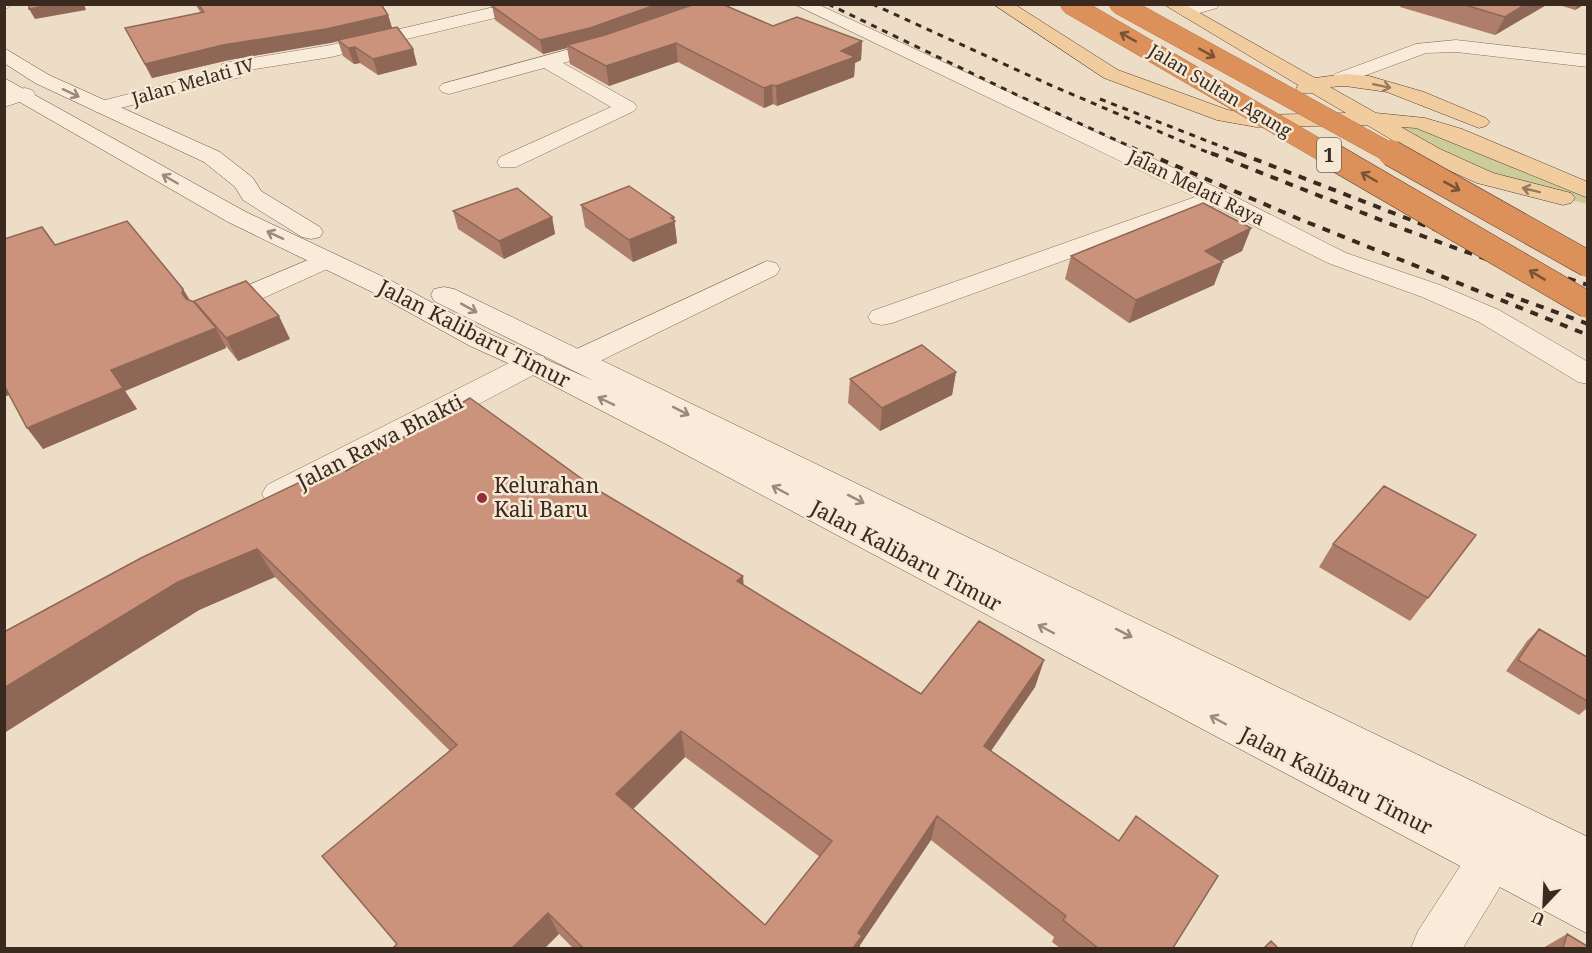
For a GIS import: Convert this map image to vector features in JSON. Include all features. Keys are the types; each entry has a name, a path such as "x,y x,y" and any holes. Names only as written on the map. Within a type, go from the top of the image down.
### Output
{"highway":[{"name":"Jalan Sultan Agung","path":"1070,4 1587,305"},
{"name":"Jalan Sultan Agung","path":"1119,4 1490,207 1587,264"}],"main road":[{"path":"1001,4 1111,74 1224,116 1256,121 1369,119 1418,122 1454,134 1587,191"},
{"path":"1178,8 1432,154 1485,178 1587,204"},
{"path":"1272,61 1297,71 1394,88 1428,100 1587,171"},
{"path":"1182,101 1232,106 1255,105 1287,99 1312,85 1342,78"}],"street":[{"name":"Jalan Melati IV","path":"101,107 234,73 229,68 332,51 531,4"},
{"name":"Jalan Melati Raya","path":"802,4 1218,197 1337,258 1431,291 1489,316 1587,375"},
{"path":"1178,8 1211,4"},
{"path":"449,87 631,37"},
{"path":"1342,78 1423,48 1456,46 1587,61"},
{"name":"Jalan Kalibaru Timur","path":"4,54 42,79 212,157 245,183 251,195 317,236 369,258 578,360 1363,752 1587,861"},
{"path":"508,162 627,107 546,62"},
{"name":"Jalan Kalibaru Timur","path":"4,84 221,208 416,303 480,340 533,363 1587,910"},
{"path":"4,101 25,94"},
{"path":"221,208 251,195"},
{"path":"882,317 1218,197"},
{"path":"209,312 327,260"},
{"path":"578,360 767,269"},
{"name":"Jalan Rawa Bhakti","path":"254,507 533,363"},
{"path":"1331,779 1363,752"},
{"path":"1435,948 1490,861"}],"shaded area":[{"path":"1369,119 1418,122 1587,191 1587,204 1485,178"}],"building":[{"path":"29,4 54,4 29,9"},
{"path":"198,4 381,4 388,15 326,29 223,45 145,64 125,28 204,12"},
{"path":"500,4 658,4 590,28 540,40 492,6"},
{"path":"695,4 722,4 773,26 797,17 862,41 841,51 855,57 776,86 764,88 676,43 606,66 567,45 605,35"},
{"path":"1462,4 1526,4 1505,17"},
{"path":"397,27 413,49 373,59 355,47 348,48 338,40"},
{"path":"629,186 674,217 671,218 675,221 629,240 581,205"},
{"path":"517,188 552,217 499,241 453,211"},
{"path":"1203,203 1251,228 1205,251 1223,262 1136,300 1071,256"},
{"path":"127,221 183,289 182,293 186,299 194,302 216,328 111,370 123,388 27,428 4,385 4,239 42,227 55,245"},
{"path":"246,281 279,316 226,338 194,301"},
{"path":"922,345 956,372 882,408 850,379"},
{"path":"470,398 596,489 743,576 737,581 921,694 979,621 1044,660 984,746 1119,841 1136,816 1218,876 1173,948 1098,948 1063,920 1066,916 937,816 858,933 862,936 853,948 583,948 548,913 512,948 393,948 397,944 322,856 457,745 257,549 178,582 4,688 4,632 141,558 344,461 346,471","holes":["681,731 832,841 765,925 616,794"]},
{"path":"1384,486 1476,535 1428,598 1333,544"},
{"path":"1539,629 1587,657 1587,701 1518,660"},
{"path":"1567,934 1587,946 1587,948 1563,948"},
{"path":"1271,941 1278,948 1264,948"}],"railway":[{"path":"828,4 1015,94 1149,155"},
{"path":"872,4 1048,84 1214,155"},
{"path":"1100,99 1243,155"},
{"path":"1146,153 1299,219 1588,335"},
{"path":"1211,153 1406,230 1588,296"},
{"path":"1239,153 1519,262 1588,285"},
{"path":"1506,294 1588,324"}],"place":[{"name":"Kelurahan Kali Baru","path":"482,498"}]}
